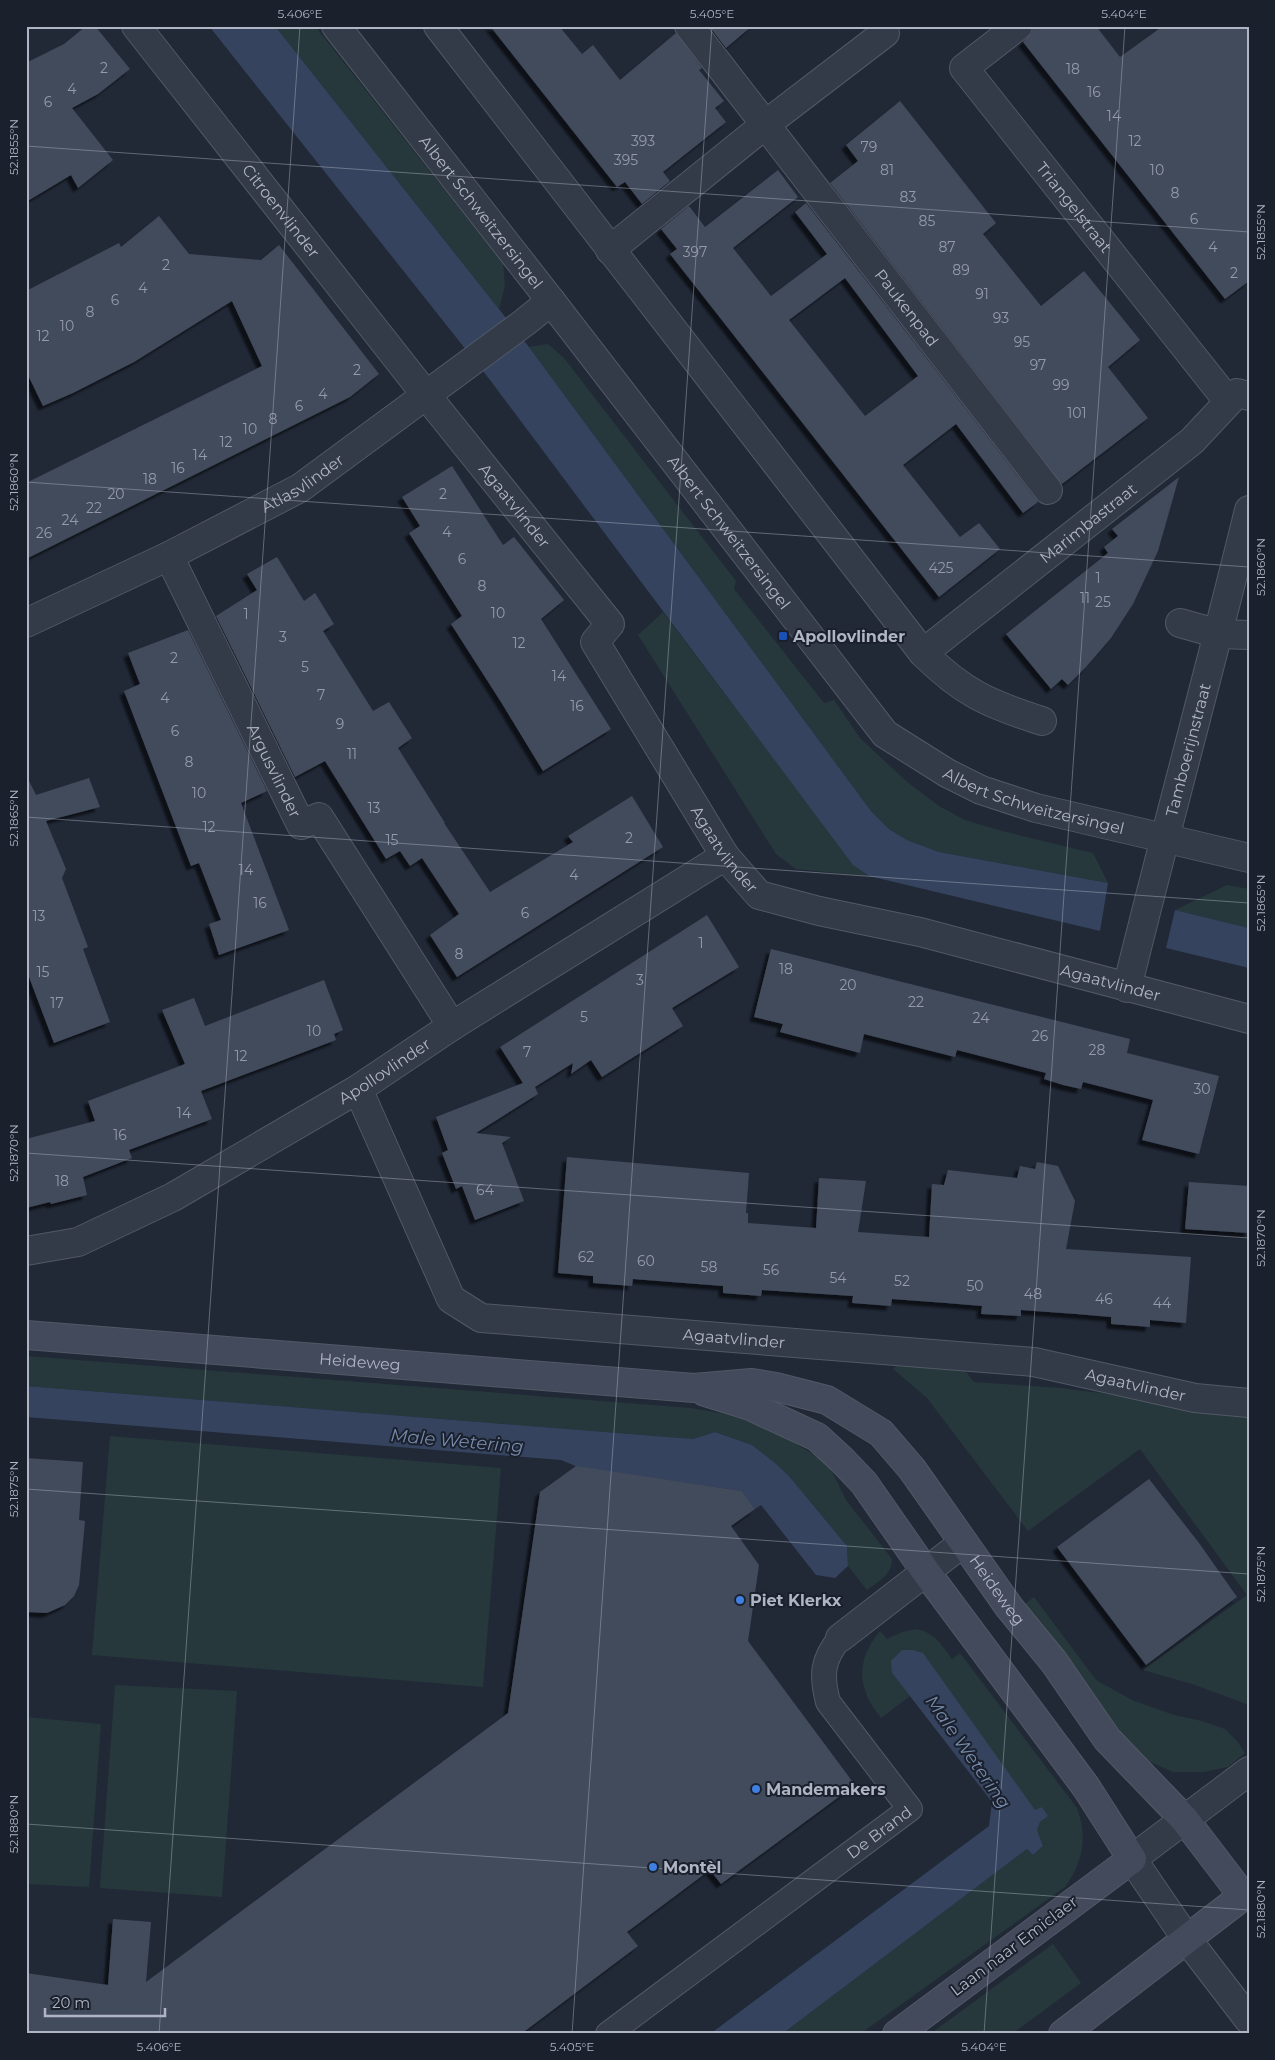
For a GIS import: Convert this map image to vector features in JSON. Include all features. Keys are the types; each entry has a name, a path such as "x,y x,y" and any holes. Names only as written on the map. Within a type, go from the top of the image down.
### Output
{"main road":[{"name":"Heideweg","path":"26,1335 694,1388 752,1383 827,1400 881,1433 912,1469 1009,1607 1054,1662 1107,1738 1185,1820 1247,1897"},
{"name":"Heideweg","path":"694,1388 750,1406 817,1437 864,1483 926,1572 1086,1787 1132,1859"},
{"name":"Laan naar Emiclaer","path":"896,2034 1132,1859"},
{"path":"1063,2034 1186,1938 1247,1897"}],"street":[{"name":"Citroenvlinder","path":"136,26 426,395"},
{"name":"Albert Schweitzersingel","path":"336,26 551,300 885,734 946,773 981,790 1036,808 1249,858"},
{"path":"438,26 923,653 947,676 972,694 1002,709 1042,721"},
{"name":"Paukenpad","path":"689,26 1048,490"},
{"name":"Triangelstraat","path":"1018,26 964,68 1238,398"},
{"path":"610,250 766,124 885,33"},
{"name":"Atlasvlinder","path":"26,623 170,556 300,488 525,322 551,300"},
{"name":"Agaatvlinder","path":"426,395 610,624 595,642 725,856 759,895 819,911 920,932 1249,1019"},
{"name":"Marimbastraat","path":"923,653 1192,441 1238,398"},
{"name":"Tamboerijnstraat","path":"1127,988 1164,839 1219,634 1249,510"},
{"name":"Argusvlinder","path":"170,556 301,825 320,816 452,1026"},
{"path":"1180,623 1219,634 1249,635"},
{"name":"Apollovlinder","path":"26,1252 78,1242 173,1198 358,1089 452,1026 725,856"},
{"name":"Agaatvlinder","path":"358,1089 451,1299 481,1318 1034,1362 1195,1398 1249,1403"},
{"name":"De Brand","path":"840,1638 963,1543"},
{"name":"Laan naar Emiclaer","path":"1132,1859 1249,1771"},
{"path":"1132,1859 1186,1938 1249,2020"}],"lane":[{"name":"De Brand","path":"608,2034 910,1809 828,1702 823,1684 824,1666 829,1651 840,1638"}],"shaded area":[{"path":"275,26 315,26 503,264 505,286 499,309"},
{"path":"548,344 564,358 736,581 734,589 824,703 834,700 860,738 906,781 939,806 965,820 1093,853 1108,883 939,852 907,840 889,829 871,811 529,347"},
{"path":"663,612 853,864 869,876 796,869 776,854 638,635"},
{"path":"1227,885 1249,889 1249,928 1175,910"},
{"path":"26,1356 691,1408 720,1413 749,1421 776,1432 813,1454 830,1467 846,1500 892,1559 891,1565 884,1577 867,1590 848,1566 847,1546 789,1476 752,1445 715,1432 693,1439 26,1386"},
{"path":"899,1363 962,1367 974,1382 1061,1388 1249,1412 1249,1705 1192,1684 1143,1670 1247,1595 1140,1449 1028,1531 927,1398 893,1369"},
{"path":"110,1436 501,1468 483,1687 92,1655"},
{"path":"1034,1597 1096,1680 1132,1700 1174,1715 1202,1721 1225,1729 1237,1741 1245,1753 1228,1767 1204,1772 1173,1772 1148,1761 1127,1741 1099,1708 1022,1606"},
{"path":"917,1629 934,1637 952,1659 960,1653 1077,1808 1083,1840 1080,1859 1065,1887 860,2034 782,2034 1027,1849 1033,1855 1043,1846 1037,1830 1040,1822 1047,1816 1042,1807 1035,1811 892,1673 910,1696 881,1718 873,1707 867,1696 862,1675 866,1653 872,1642 880,1631 887,1639 902,1632"},
{"path":"115,1685 237,1691 222,1897 100,1888"},
{"path":"26,1717 101,1724 89,1887 26,1884"},
{"path":"1053,1944 1081,1983 1012,2034 930,2034"}],"water":[{"path":"209,26 275,26 529,347 871,811 889,829 907,840 939,852 1108,883 1100,931 869,876 853,865 490,380"},
{"path":"1175,910 1249,928 1249,968 1166,948"},
{"name":"Male Wetering","path":"26,1386 693,1439 715,1432 752,1445 789,1476 847,1546 848,1566 835,1578 816,1575 761,1505 755,1509 742,1491 578,1467 561,1460 26,1417"},
{"name":"Male Wetering","path":"902,1650 913,1650 923,1653 1035,1810 1042,1807 1048,1816 1040,1822 1037,1830 1043,1846 1033,1855 1027,1849 782,2034 710,2034 989,1826 992,1802 892,1673 891,1661"}],"building":[{"path":"86,26 95,26 130,69 98,94 72,108 113,160 78,188 71,175 26,202 26,63 64,44"},
{"path":"490,26 559,26 582,54 593,45 620,80 676,33 702,68 699,70 724,101 715,108 726,122 663,172 670,181 642,204 625,182 617,187"},
{"path":"709,26 752,26 726,48"},
{"path":"1033,26 1096,26 1120,57 1163,26 1249,26 1249,281 1225,299 1023,42 1032,32"},
{"path":"900,101 996,223 983,234 1041,306 1084,271 1140,340 1108,367 1148,418 1062,484 830,183 858,161 846,145"},
{"path":"778,170 798,197 733,248 771,296 827,254 795,212 806,203 1038,502 1023,513 956,424 903,465 960,537 979,523 1000,549 939,597 670,254 677,249 661,229 689,206 705,227","holes":["845,278 918,376 865,416 789,320"]},
{"path":"159,216 189,254 261,260 279,245 379,374 350,397 26,559 26,483 262,366 232,301 134,362 43,406 26,371 26,291 119,243 121,247"},
{"path":"452,466 503,545 514,537 564,600 541,619 611,729 543,771 451,624 462,616 409,533 420,526 402,497"},
{"path":"1179,477 1158,551 1133,604 1111,638 1086,667 1068,685 1062,679 1051,689 1006,634 1108,553 1104,547 1118,536 1112,529"},
{"path":"277,557 304,601 315,593 334,624 323,631 373,711 389,702 412,738 398,748 444,823 490,892 573,842 568,836 632,796 663,847 457,977 430,935 459,914 422,858 410,866 400,851 386,859 325,761 295,777 216,616 257,590 247,574"},
{"path":"188,630 267,791 241,803 289,930 219,955 209,924 221,920 199,863 191,866 124,691 140,684 128,653"},
{"path":"26,775 36,795 89,778 100,807 46,821 66,869 62,878 88,947 83,949 110,1022 54,1043 26,969"},
{"path":"707,915 739,967 672,1008 683,1026 602,1077 591,1060 571,1074 573,1063 535,1087 538,1094 476,1133 511,1137 502,1143 524,1201 475,1220 462,1186 456,1189 442,1153 448,1150 436,1117 523,1083 500,1047"},
{"path":"771,949 1130,1039 1127,1053 1219,1076 1199,1154 1142,1140 1153,1100 1083,1082 1081,1089 1063,1085 1044,1079 1046,1073 957,1050 955,1057 864,1034 860,1053 780,1032 783,1024 754,1017"},
{"path":"324,980 343,1030 334,1034 336,1040 201,1091 212,1119 129,1150 132,1158 83,1177 87,1195 26,1208 26,1139 95,1121 88,1101 185,1064 162,1010 194,998 205,1026"},
{"path":"567,1157 749,1173 746,1213 748,1213 748,1223 816,1228 819,1178 866,1181 858,1232 929,1237 932,1184 944,1185 948,1170 1017,1178 1020,1166 1035,1169 1037,1162 1058,1166 1075,1201 1066,1249 1191,1257 1186,1323 1150,1320 1150,1327 1111,1324 1111,1317 1021,1310 1021,1316 981,1314 982,1306 892,1299 891,1306 852,1303 853,1296 762,1290 761,1296 723,1293 723,1286 633,1279 632,1286 593,1283 593,1276 558,1273"},
{"path":"1189,1182 1249,1186 1249,1233 1185,1229"},
{"path":"26,1458 83,1462 79,1520 85,1521 79,1585 74,1596 65,1605 47,1613 26,1612"},
{"path":"576,1466 742,1491 755,1509 731,1526 759,1565 748,1641 855,1785 721,1884 710,1870 627,1932 638,1946 521,2034 26,2034 26,1973 108,1985 113,1919 151,1922 146,1982 508,1713 540,1492"},
{"path":"1149,1479 1199,1543 1237,1597 1146,1665 1057,1547"}],"place":[{"name":"Apollovlinder","path":"783,636"},
{"name":"Piet Klerkx","path":"740,1600"},
{"name":"Mandemakers","path":"756,1789"},
{"name":"Montèl","path":"653,1867"}]}
